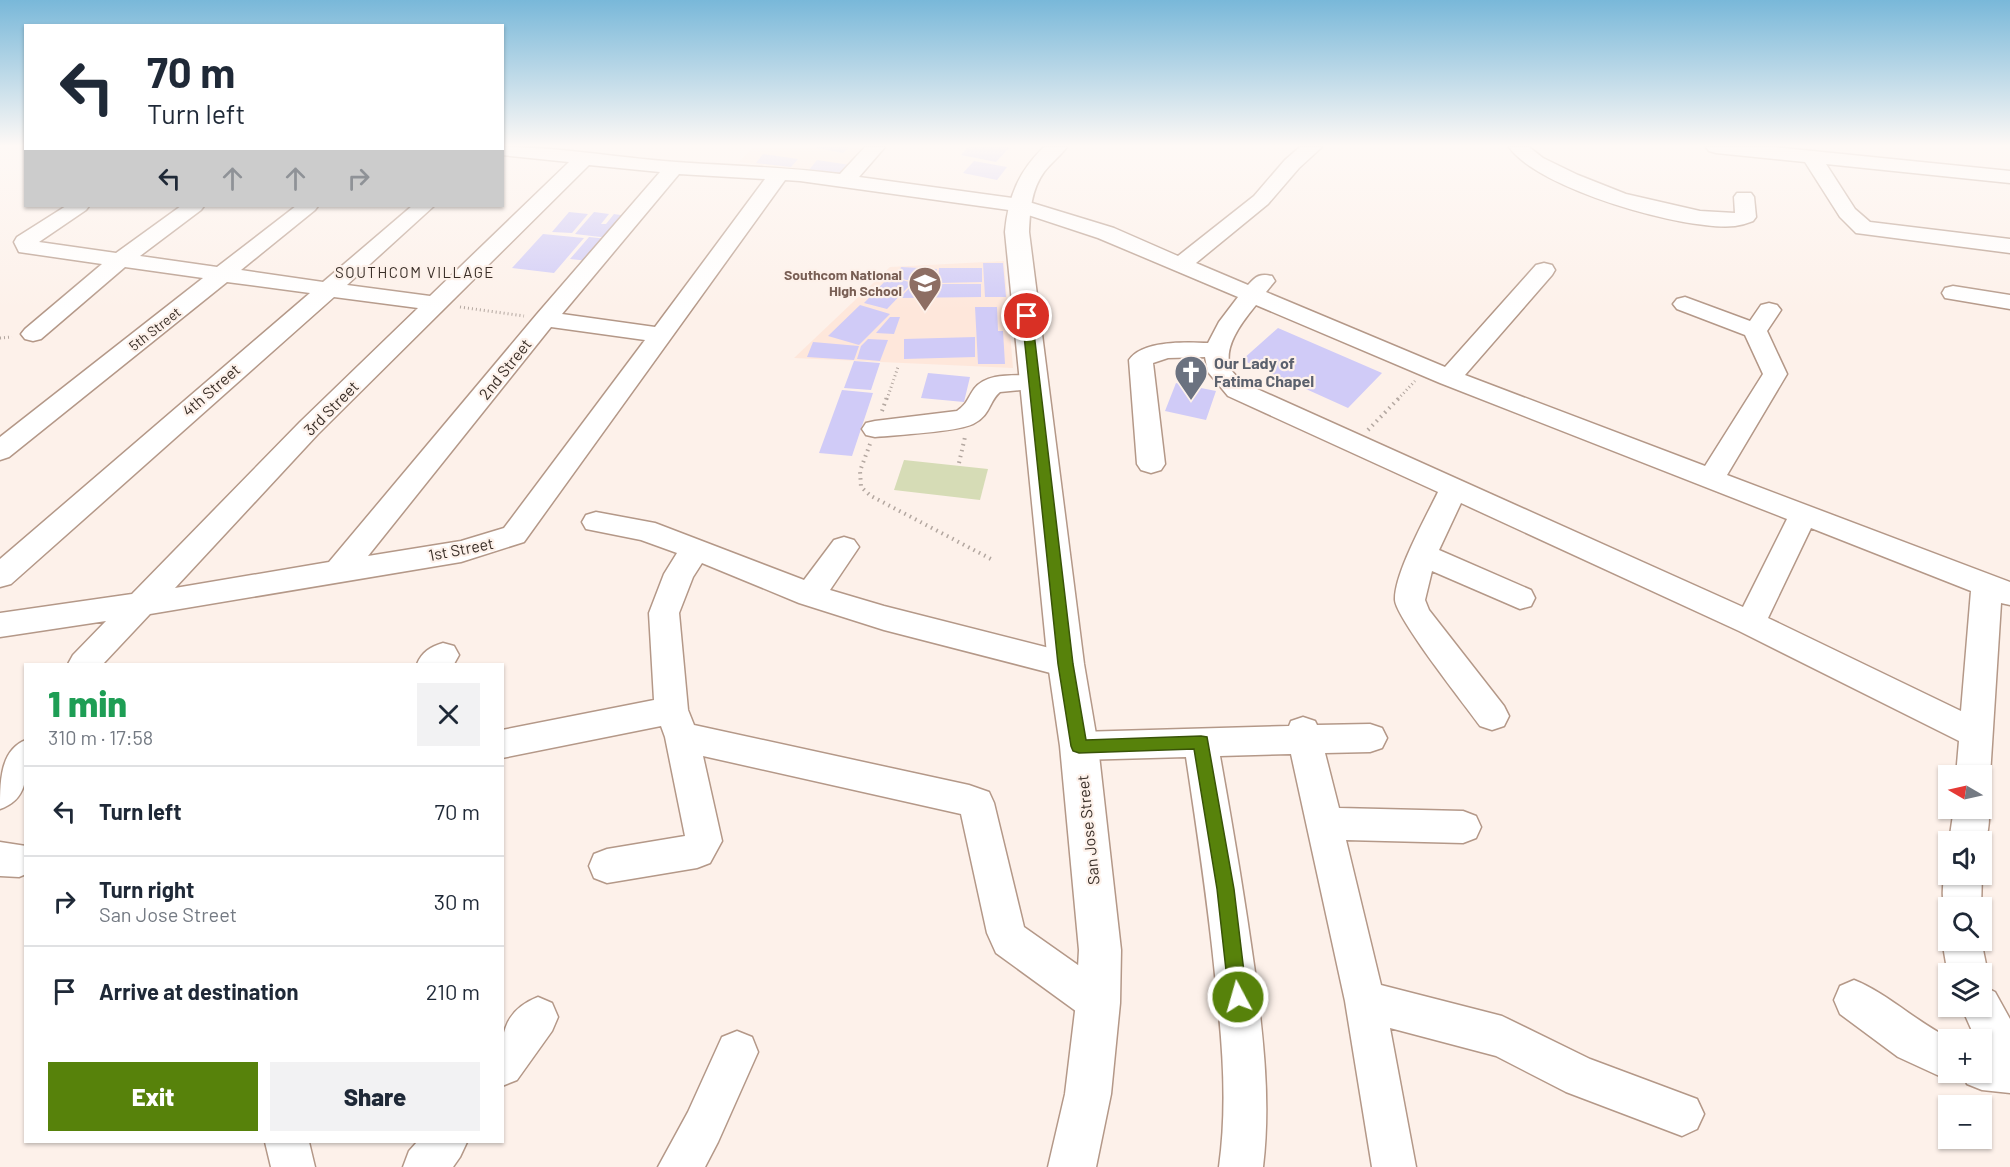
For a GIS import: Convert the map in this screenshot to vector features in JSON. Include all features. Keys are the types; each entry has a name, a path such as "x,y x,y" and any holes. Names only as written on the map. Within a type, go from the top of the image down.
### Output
{"main road":[{"name":"San Jose Street","path":"1020,201 1017,232 1033,383 1066,664 1079,746 1100,950 1098,1003 1088,1094 1072,1167"}],"street":[{"name":"3rd Street","path":"85,663 309,429 435,304 551,201"},
{"name":"2nd Street","path":"338,572 545,319 634,201"},
{"name":"1st Street","path":"0,625 138,606 338,572 483,546 514,535 663,335 772,201"},
{"path":"993,201 1019,205 1189,259 1258,288 1295,314 1438,374 1803,516 1999,589 1975,734 1974,765"},
{"path":"1189,259 1259,201"},
{"path":"1631,201 1703,217 1740,219 1746,216 1744,201"},
{"path":"1840,201 1847,213 1864,228 2010,246"},
{"path":"78,207 25,242 27,248 122,259 435,304"},
{"path":"33,334 122,259 193,207"},
{"name":"5th Street","path":"0,451 307,207"},
{"name":"4th Street","path":"0,576 423,207"},
{"path":"1438,374 1544,270"},
{"path":"1258,288 1221,338 1217,350 1219,368 1237,390 1750,623 1975,734"},
{"path":"1953,293 2010,302"},
{"path":"1685,304 1762,320 1775,374 1710,480"},
{"path":"545,319 663,335"},
{"path":"1150,464 1141,360 1149,354 1166,351 1217,350"},
{"path":"875,429 964,418 979,407 985,392 994,385 1033,383"},
{"path":"1454,487 1422,555 1410,600 1416,615 1492,716"},
{"path":"1750,623 1803,516"},
{"path":"596,522 645,530 810,595 885,618 1066,664"},
{"path":"810,595 844,547"},
{"path":"607,866 697,851 704,841 676,724 664,613 680,574 696,549"},
{"path":"1422,555 1520,598"},
{"path":"504,744 676,724 976,803 1006,933 1010,940 1098,1003"},
{"path":"1079,746 1201,742 1304,735 1370,738"},
{"path":"1304,735 1365,1001 1394,1167"},
{"path":"1201,742 1226,889 1243,1040 1245,1139 1240,1167"},
{"path":"0,794 24,757"},
{"path":"1325,824 1463,827"},
{"path":"1854,1000 1913,1042 1938,1054"},
{"path":"1365,1001 1502,1037 1581,1077 1682,1114"},
{"path":"504,1062 538,1017"},
{"path":"1987,1017 2010,1062"},
{"path":"680,1167 703,1127 737,1052"},
{"path":"1992,1070 2010,1072"},
{"path":"287,1143 293,1167"},
{"path":"425,1167 444,1143"}],"path":[{"path":"435,304 545,319"},
{"path":"898,367 860,471 861,487 871,496 991,559"},
{"path":"1354,443 1438,374"},
{"path":"959,463 964,441 964,418"}],"shaded area":[{"name":"Southcom National High School","path":"1004,261 1013,368 794,358 890,267"}],"green space":[{"path":"904,460 988,469 980,500 894,490"}],"building":[{"path":"569,212 588,214 572,233 552,232"},
{"path":"594,212 609,214 601,224 606,224 614,214 627,216 609,238 575,234"},
{"path":"543,234 584,238 554,273 512,268"},
{"path":"589,237 608,239 589,261 570,259"},
{"path":"983,263 1003,263 1006,297 985,297"},
{"path":"901,267 937,269 935,281 906,280 898,277"},
{"path":"939,268 982,268 982,282 938,283"},
{"path":"890,276 912,283 887,309 864,303"},
{"path":"913,284 981,284 981,297 900,298"},
{"path":"860,305 890,314 859,345 828,336"},
{"path":"975,307 997,307 998,331 1003,331 1005,364 978,364"},
{"path":"890,317 900,317 894,334 876,333"},
{"path":"1278,328 1382,373 1348,408 1242,360"},
{"path":"975,337 975,357 904,359 904,339"},
{"path":"868,339 888,340 880,361 857,359 861,346"},
{"path":"813,342 859,346 854,360 807,357"},
{"path":"854,361 880,363 871,390 844,388"},
{"path":"928,373 970,377 964,402 921,398"},
{"name":"Our Lady of Fatima Chapel","path":"1176,383 1216,391 1206,420 1165,411"},
{"path":"842,390 873,393 852,456 819,453"}],"place":[{"name":"Southcom National High School","path":"925,312"},
{"name":"Our Lady of Fatima Chapel","path":"1191,401"}],"district":[{"name":"SOUTHCOM VILLAGE","path":"415,273"}],"route":[{"path":"1027,316 1066,664 1079,746 1201,742 1226,889 1238,997"}]}
